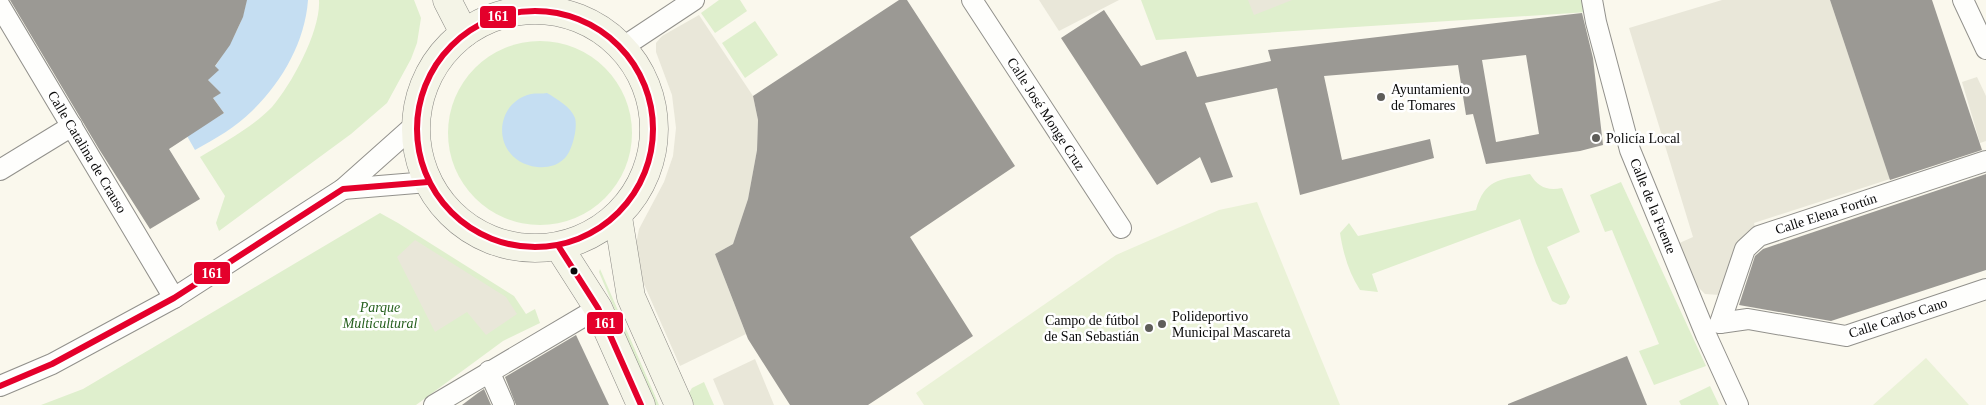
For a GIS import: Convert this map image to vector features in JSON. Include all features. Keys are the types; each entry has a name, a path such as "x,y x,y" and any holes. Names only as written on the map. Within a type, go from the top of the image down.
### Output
{"main road":[{"path":"447,0 464,33"},
{"path":"506,6 532,10 552,6 591,23 623,47 648,87 656,133 645,179 618,217 559,247 507,246 460,222 428,182 418,154 416,124 422,89 439,58 464,33 506,6"},
{"path":"618,217 631,297 679,405"},
{"path":"559,247 598,308 640,405"}],"street":[{"path":"623,47 694,0"},
{"name":"Calle José Monge Cruz","path":"972,0 1121,228"},
{"name":"Calle de la Fuente","path":"1592,0 1596,22 1630,150 1713,329 1738,405"},
{"path":"1963,0 1986,49"},
{"name":"Calle Catalina de Crauso","path":"0,6 174,298"},
{"path":"0,386 52,364 174,298 343,189 416,124"},
{"path":"0,170 72,126"},
{"name":"Calle Elena Fortún","path":"1713,329 1745,249 1759,236 1986,161"},
{"path":"343,189 428,182"},
{"name":"Calle Carlos Cano","path":"1713,329 1748,319 1846,336 1986,290"},
{"path":"434,405 598,308"},
{"path":"489,371 504,405"}],"green space":[{"path":"319,0 414,0 421,18 417,43 411,59 387,103 351,134 219,231 216,223 225,196 200,157 256,121 280,97 304,56 315,26"},
{"path":"719,0 740,0 747,11 715,33 701,13"},
{"path":"1141,0 1585,0 1588,12 1156,40"},
{"path":"755,21 778,55 745,78 722,43"},
{"path":"531,41 549,41 567,45 591,56 611,74 617,82 628,106 632,142 625,168 617,184 599,204 591,210 567,221 549,225 531,225 513,221 489,210 469,192 463,184 452,160 448,142 448,124 452,106 463,82 481,62 489,56 513,45"},
{"path":"1530,174 1543,187 1552,189 1562,188 1580,232 1547,247 1570,297 1566,304 1560,305 1552,301 1520,219 1372,274 1378,292 1360,290 1347,263 1340,233 1349,223 1358,236 1476,210 1484,192 1489,186 1496,182"},
{"path":"1621,182 1706,366 1654,385 1639,351 1659,344 1612,230 1605,232 1590,195"},
{"name":"Polideportivo Municipal Mascareta","path":"1257,202 1340,405 924,405 916,393 1116,255 1219,210"},
{"name":"Parque Multicultural","path":"380,213 514,296 526,314 535,309 540,323 503,341 416,405 41,405 83,389"},
{"path":"600,269 659,405 655,405 599,272"},
{"path":"1926,358 1969,405 1873,405"},
{"path":"704,382 714,405 694,405 689,393 692,388"},
{"path":"1710,386 1719,405 1681,405 1679,401"}],"shaded area":[{"path":"1039,0 1119,0 1059,31"},
{"path":"1248,0 1292,0 1254,15"},
{"path":"1722,0 1830,0 1890,179 1754,223 1756,230 1720,295 1705,294 1690,279 1675,245 1693,237 1629,28"},
{"path":"699,15 753,96 758,120 757,150 748,199 733,244 715,254 746,334 680,366 636,266 635,249 639,229 664,182 673,156 676,128 672,95 656,52 656,43 662,36"},
{"path":"1977,77 1986,96 1986,141 1980,143 1962,82"},
{"path":"415,240 506,297 517,314 486,335 467,312 435,332 397,257"},
{"path":"755,359 774,405 724,405 713,379"}],"water":[{"path":"246,0 308,0 306,16 297,46 282,74 263,100 246,117 218,137 195,150 187,136 224,113 213,98 220,93 208,80 241,22"},
{"path":"547,93 573,114 576,122 575,133 568,155 565,158 552,166 537,167 522,163 511,154 505,144 502,132 504,119 509,108 518,99 531,94"}],"building":[{"path":"10,0 247,0 243,17 230,45 215,66 219,70 208,80 221,93 213,98 224,113 169,149 200,199 150,229 99,149"},
{"path":"899,0 907,0 1015,166 910,237 973,336 868,405 790,405 748,339 715,254 733,244 748,199 757,150 758,120 753,96"},
{"path":"1830,0 1932,0 1982,150 1890,180"},
{"path":"1104,10 1141,66 1186,51 1197,77 1271,61 1268,50 1582,13 1593,58 1603,145 1580,151 1486,164 1473,114 1466,115 1458,65 1324,76 1342,160 1430,139 1434,158 1300,195 1277,88 1205,103 1233,177 1211,183 1200,157 1157,185 1061,38","holes":["1526,55 1539,134 1496,142 1482,60"]},
{"path":"1986,174 1986,270 1831,321 1739,305 1755,256 1763,249"},
{"path":"576,335 609,405 516,405 505,377"},
{"path":"1627,356 1647,405 1508,405 1508,404"},
{"path":"484,389 491,405 462,405 478,393"}],"transit line":[{"name":"161","path":"523,11 547,11 569,16 591,25 601,30 619,45 634,63 644,84 651,106 653,129 651,152 644,174 634,195 619,213 601,228 569,242 547,247 523,247 501,242 469,228 443,204 436,195 422,163 417,141 417,117 422,95 436,63 460,37 469,30 501,16 523,11"},
{"name":"161","path":"0,386 52,364 174,298 343,189 428,182"},
{"name":"161","path":"559,247 598,308 641,405"}],"place":[{"name":"Ayuntamiento de Tomares","path":"1381,97"},
{"name":"Policía Local","path":"1596,138"},
{"name":"Polideportivo Municipal Mascareta","path":"1162,324"},
{"name":"Campo de fútbol de San Sebastián","path":"1149,328"}]}
